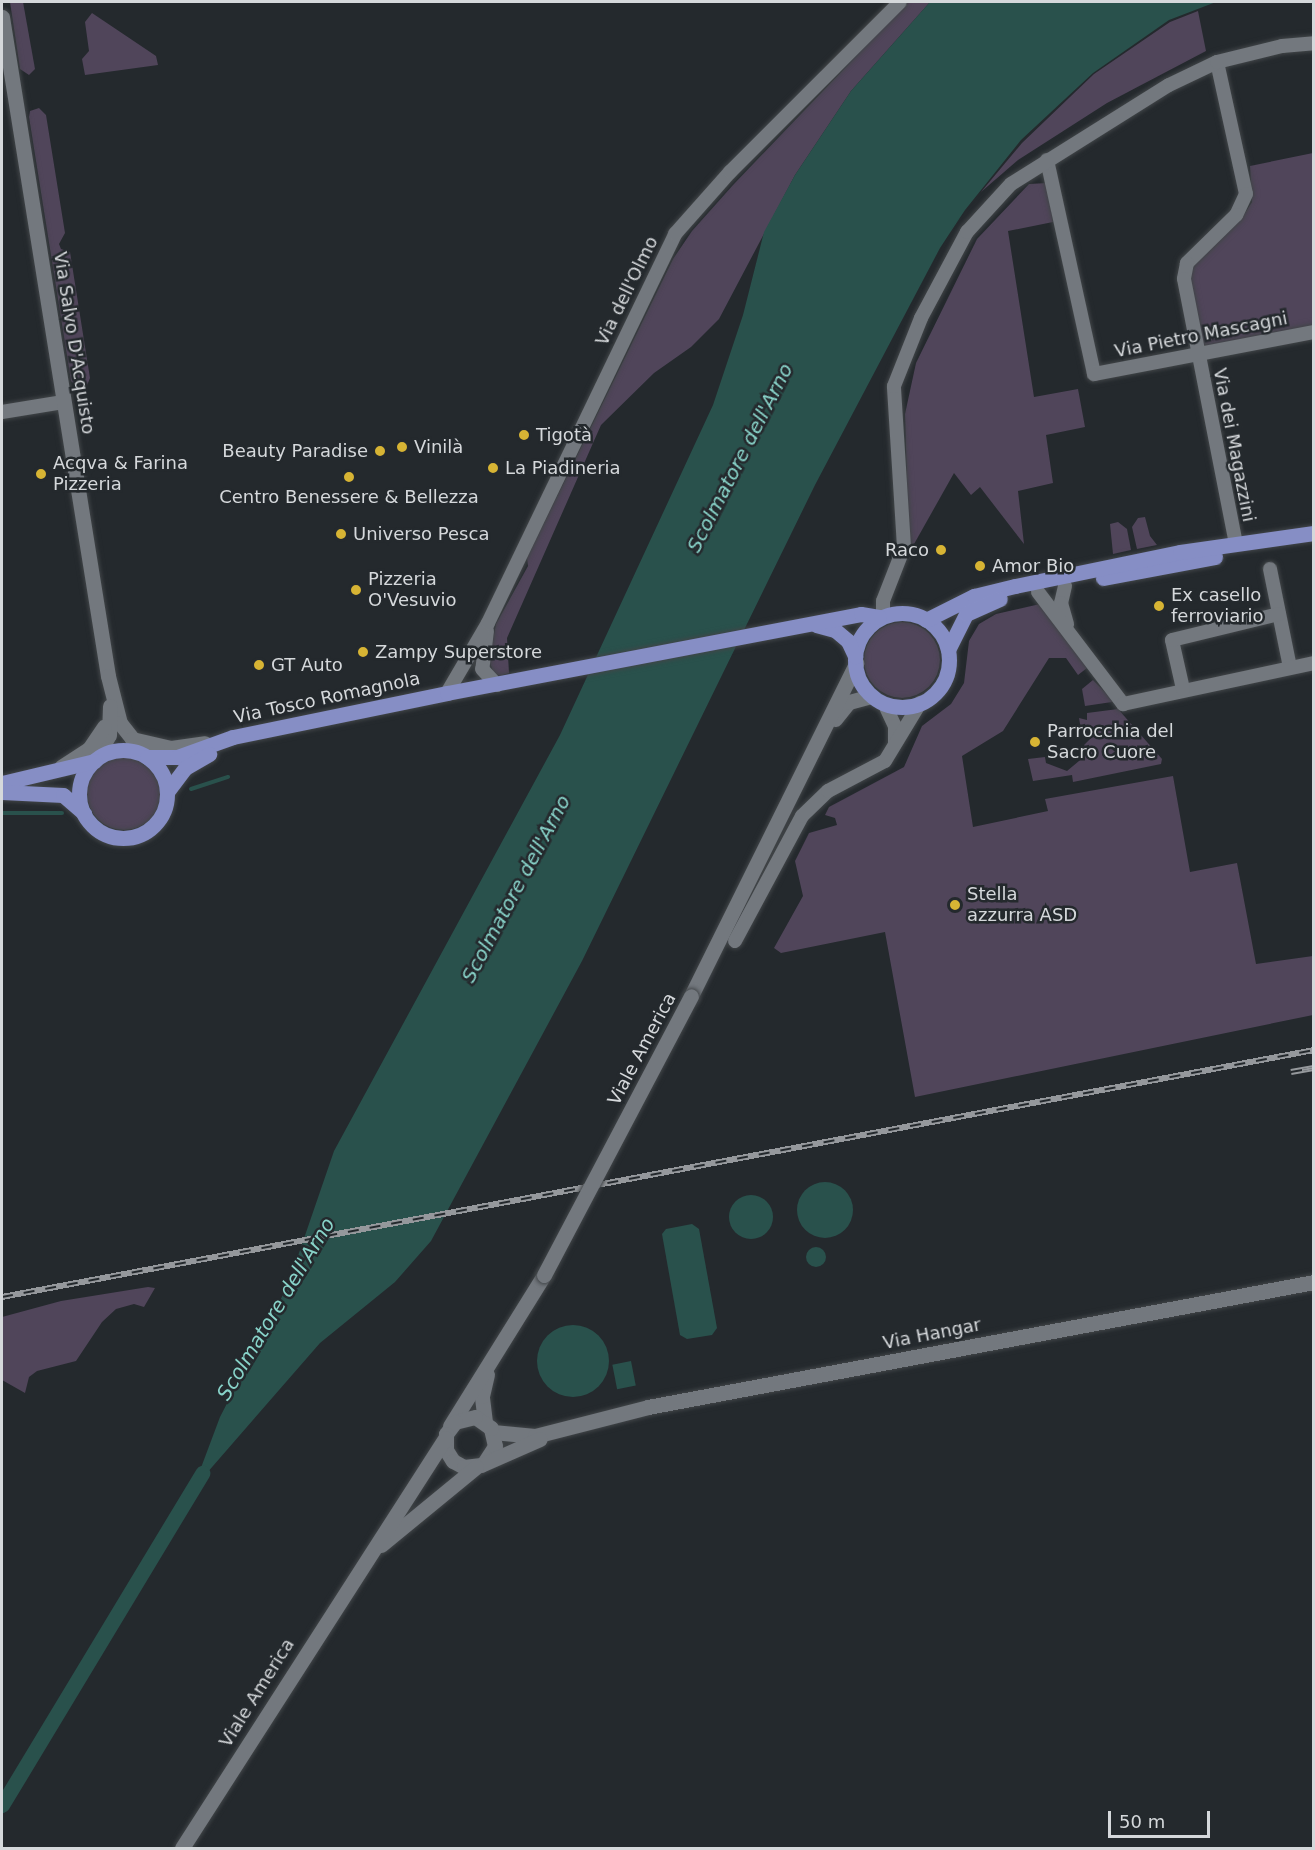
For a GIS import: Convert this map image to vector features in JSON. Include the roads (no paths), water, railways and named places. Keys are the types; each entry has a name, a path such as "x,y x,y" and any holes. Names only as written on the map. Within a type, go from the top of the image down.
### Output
{"main road":[{"path":"926,620 988,592 1236,544 1258,544 1314,533"},
{"path":"948,650 961,620 972,609 993,601 1237,553 1258,544"},
{"name":"Via Tosco Romagnola","path":"146,756 177,757 228,738 447,693 835,624 861,614 881,617"},
{"path":"835,624 848,641 855,660 871,696 885,705 904,708 920,703 943,682 949,666 948,650 942,634 926,620 906,614 881,617 863,633 855,660"},
{"name":"Via Tosco Romagnola","path":"167,792 190,764 221,749 497,693 518,682"},
{"path":"2,783 57,771 119,750 146,756 159,768 167,792 165,805 156,822 132,836 104,833 63,795 2,792"},
{"path":"84,813 80,786 95,760"}],"street":[{"name":"Via dell'Olmo","path":"447,693 488,623 675,234 730,172 900,2"},
{"name":"Via Salvo D'Acquisto","path":"2,17 108,676"},
{"path":"881,617 884,601 904,547 903,486 892,403 898,370 934,290 967,232 1011,184 1169,85 1217,62 1282,46 1314,43"},
{"name":"Via dei Magazzini","path":"1217,62 1246,194 1236,215 1185,266 1184,279 1236,544"},
{"name":"Via Pietro Mascagni","path":"1047,160 1095,374 1314,332"},
{"path":"2,412 63,402"},
{"path":"1270,569 1290,667"},
{"path":"1065,586 1061,607 1071,634"},
{"path":"1038,592 1123,704 1183,689 1314,663"},
{"path":"1183,689 1172,640 1279,614"},
{"name":"Via dell'Olmo","path":"488,623 483,669 497,685"},
{"path":"820,741 855,660"},
{"path":"95,760 109,735 108,676"},
{"path":"108,676 117,716 146,756"},
{"path":"820,741 845,706 871,696"},
{"path":"735,941 806,811 832,789 885,761 920,703"},
{"path":"885,705 895,726 894,748"},
{"path":"57,771 93,745 110,710"},
{"path":"132,739 171,748 228,738"},
{"name":"Viale America","path":"182,1848 489,1369 544,1275 691,996 820,741"},
{"name":"Via Hangar","path":"489,1427 522,1437 560,1430 659,1405 1314,1282"},
{"name":"Viale America","path":"366,1559 407,1520 480,1465 495,1446 482,1396 489,1369"},
{"path":"480,1465 464,1467 453,1461 446,1450 447,1432 465,1417 489,1427"},
{"name":"Via Hangar","path":"480,1465 560,1430"}],"water":[{"path":"930,2 1216,2 1169,20 1093,73 1021,140 965,210 940,248 815,485 582,961 431,1241 395,1282 320,1343 193,1489 220,1417 288,1285 334,1151 560,735 713,405 743,315 764,232 795,175 851,91"},
{"path":"820,1182 830,1182 845,1190 851,1199 853,1210 851,1221 845,1230 830,1238 820,1238 809,1233 802,1226 797,1215 797,1205 802,1194 809,1187"},
{"path":"751,1195 759,1196 767,1201 772,1209 772,1225 767,1233 759,1238 751,1239 743,1238 735,1233 730,1225 729,1217 730,1209 735,1201 743,1196"},
{"path":"692,1224 699,1229 717,1328 712,1335 687,1339 680,1335 662,1234 666,1229"},
{"path":"816,1247 823,1250 826,1257 823,1264 816,1267 809,1264 806,1257 809,1250"},
{"path":"573,1325 593,1331 603,1341 609,1361 603,1381 593,1391 573,1397 553,1391 543,1381 537,1361 543,1341 553,1331"},
{"path":"631,1361 636,1386 617,1389 612,1365"}],"waterway":[{"path":"191,789 228,777"},
{"path":"2,813 62,813"},
{"name":"Scolmatore dell'Arno","path":"2,1805 202,1473"}],"railway":[{"path":"2,1297 1314,1050"},
{"path":"1291,1072 1314,1068"}],"place":[{"name":"Tigotà","path":"524,435"},
{"name":"Vinilà","path":"402,447"},
{"name":"Beauty Paradise","path":"380,451"},
{"name":"La Piadineria","path":"493,468"},
{"name":"Acqva & Farina Pizzeria","path":"41,474"},
{"name":"Centro Benessere & Bellezza","path":"349,477"},
{"name":"Universo Pesca","path":"341,534"},
{"name":"Raco","path":"941,550"},
{"name":"Amor Bio","path":"980,566"},
{"name":"Pizzeria O'Vesuvio","path":"356,590"},
{"name":"Ex casello ferroviario","path":"1159,606"},
{"name":"Zampy Superstore","path":"363,652"},
{"name":"GT Auto","path":"259,665"},
{"name":"Parrocchia del Sacro Cuore","path":"1035,742"},
{"name":"Stella azzurra ASD","path":"955,905"}]}
